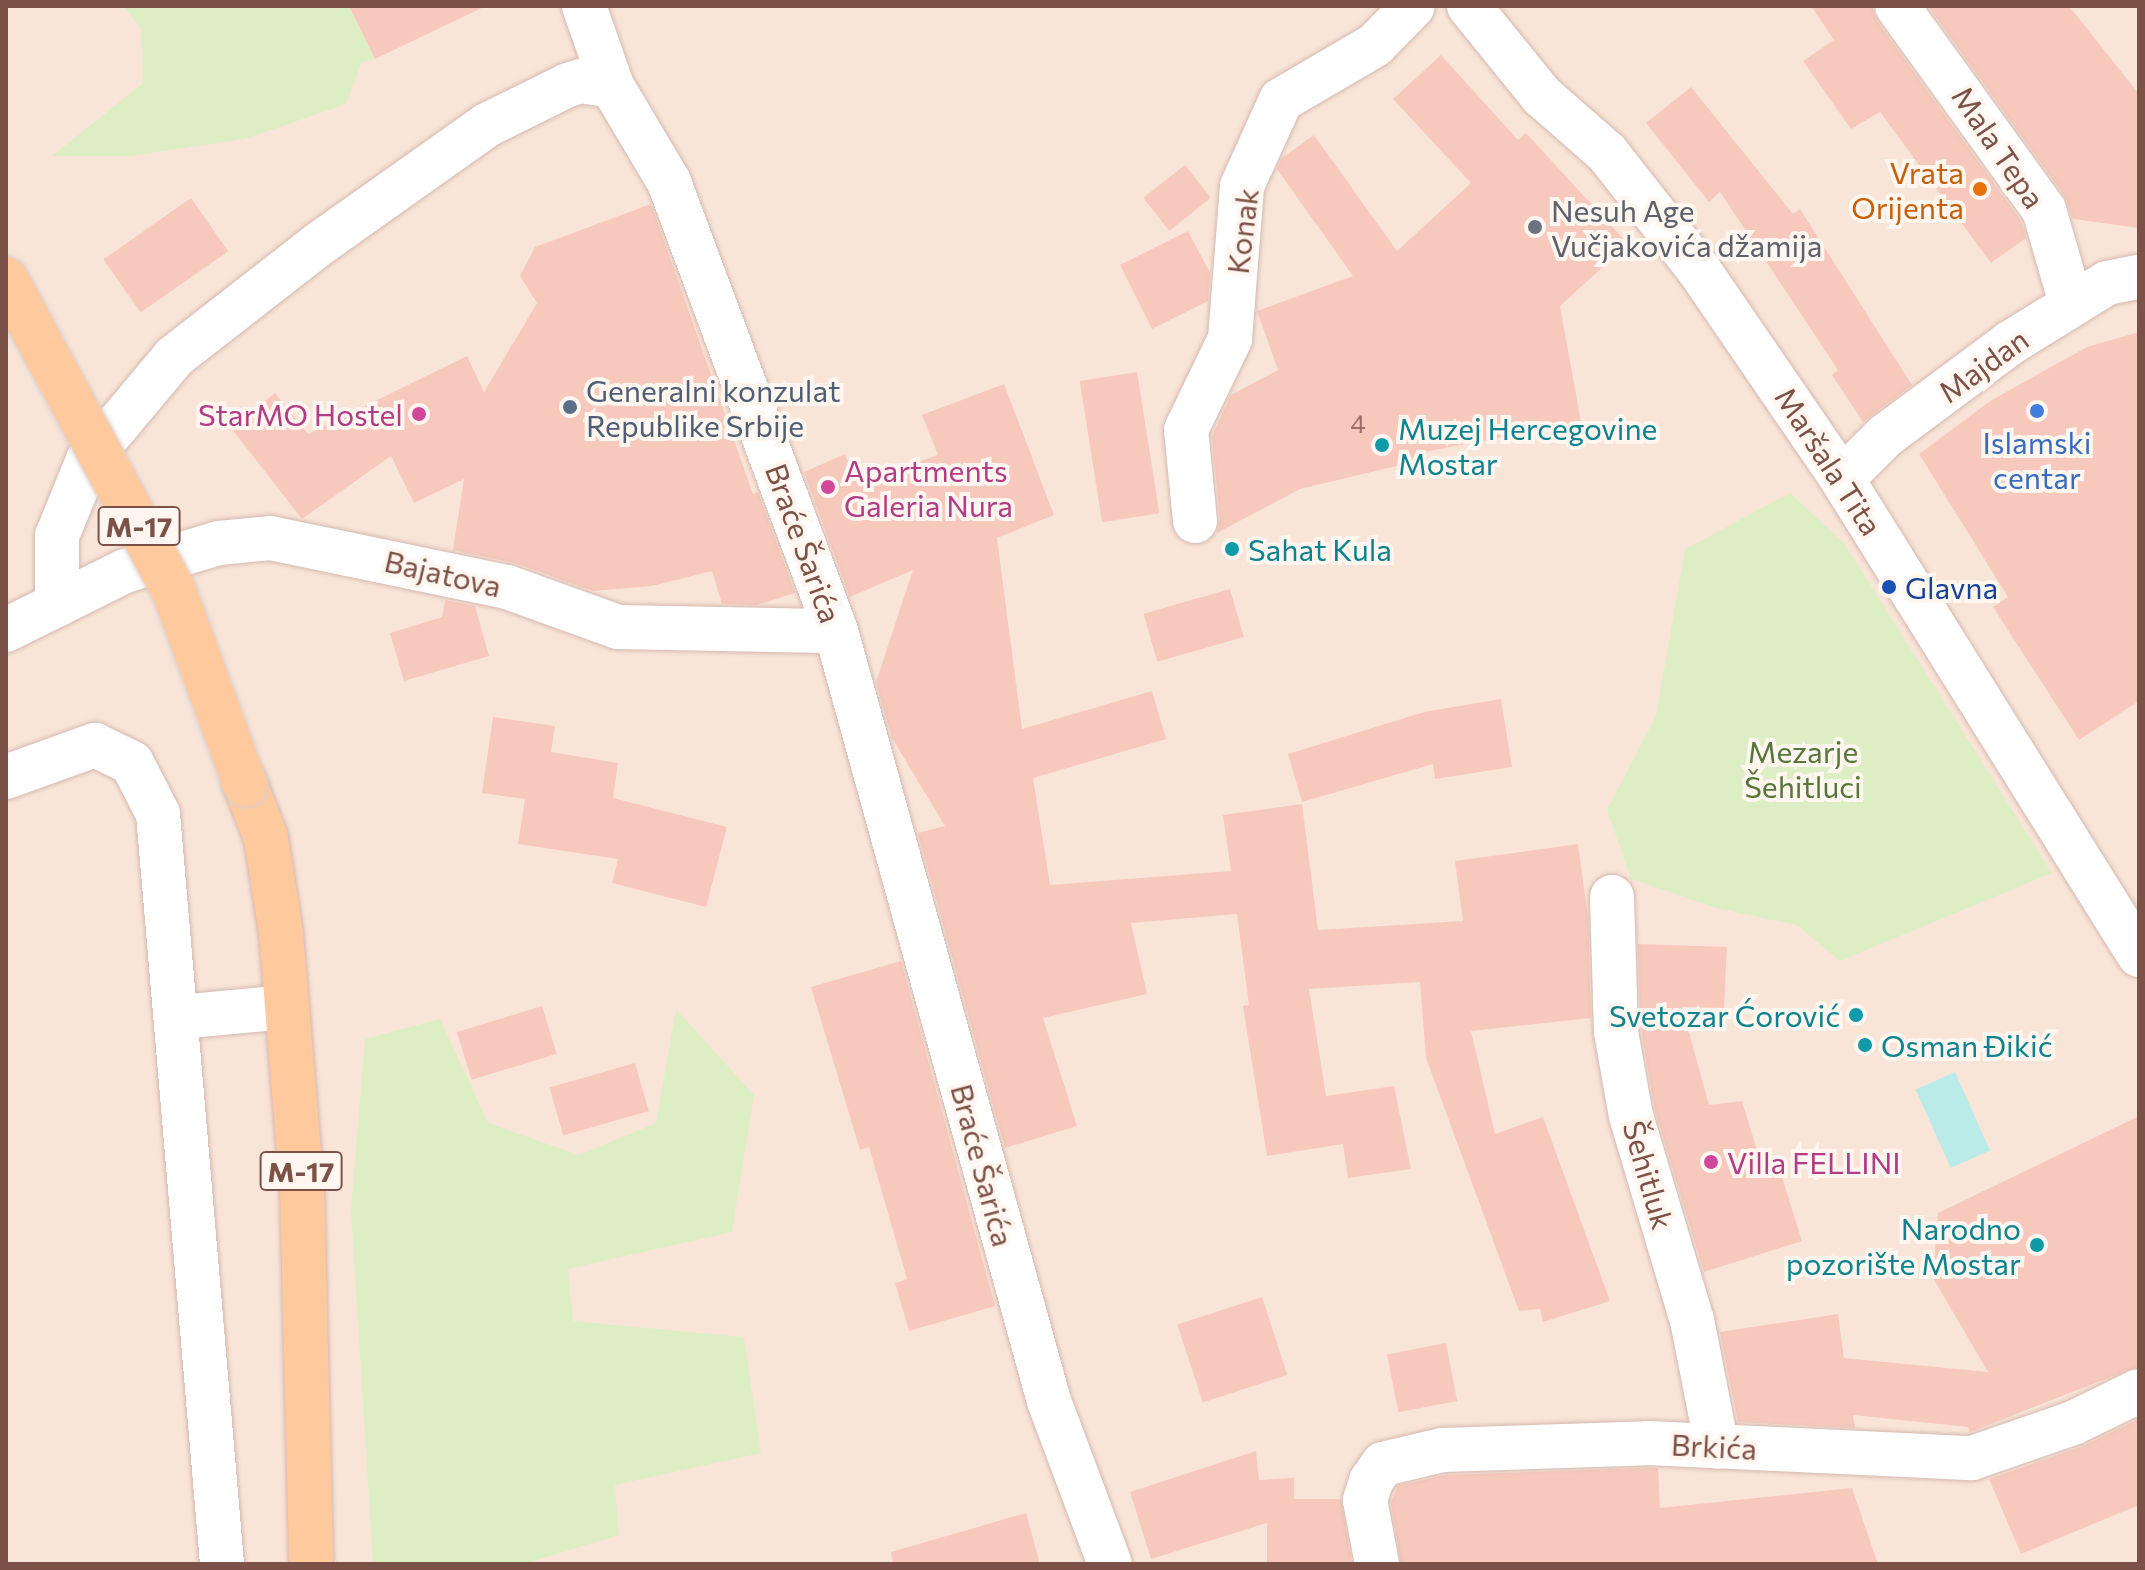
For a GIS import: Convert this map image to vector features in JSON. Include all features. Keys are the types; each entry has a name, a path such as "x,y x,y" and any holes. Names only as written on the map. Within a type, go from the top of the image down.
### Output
{"main road":[{"name":"M-17","path":"6,279 174,591 266,838 286,1007 302,1187 311,1564"}],"street":[{"path":"57,605 57,536 88,460 174,357 319,244 487,125 568,85 612,86 584,6"},
{"name":"Konak","path":"1195,521 1186,430 1230,339 1242,186 1281,100 1375,45 1413,6"},
{"name":"Maršala Tita","path":"1469,6 1542,96 1607,153 1653,212 1842,479 2139,955"},
{"name":"Mala Tepa","path":"1897,6 2044,210 2071,303"},
{"name":"Braće Šarića","path":"612,86 669,182 836,631 1049,1401 1110,1564"},
{"name":"Majdan","path":"1842,479 1904,421 2071,303 2107,283 2139,277"},
{"name":"Bajatova","path":"6,630 125,571 219,543 270,538 507,587 618,627 836,631"},
{"path":"6,777 95,745 132,763 158,814 178,1017 222,1564"},
{"name":"Šehitluk","path":"1612,897 1616,1032 1631,1116 1692,1320 1717,1447"},
{"path":"178,1017 286,1007"},
{"name":"Brkića","path":"1377,1564 1365,1500 1383,1464 1442,1450 1648,1443 1972,1458 2073,1423 2139,1391"}],"shaded area":[{"path":"6,6 2139,6 2139,1564 6,1564"}],"green space":[{"path":"124,6 349,6 375,59 362,62 346,104 245,139 130,156 52,156 143,83 141,29"},
{"name":"Mezarje Šehitluci","path":"1790,493 1844,543 2052,873 1840,961 1797,925 1720,909 1631,879 1607,810 1656,716 1685,549"},
{"path":"676,1009 754,1095 732,1232 568,1269 573,1321 744,1337 761,1453 615,1485 619,1535 524,1564 373,1564 351,1211 365,1039 440,1019 488,1123 579,1155 656,1123"}],"water":[{"path":"1955,1072 1990,1151 1951,1168 1916,1089"}],"building":[{"path":"349,6 486,6 375,59"},
{"path":"1811,6 1872,6 1877,21 2021,221 2026,238 1991,263 1880,112 1851,129 1803,61 1834,40"},
{"path":"1928,6 2069,6 2139,94 2139,228 2073,219 2064,195"},
{"path":"1441,55 1518,140 1526,133 1628,244 1560,306 1581,422 1424,452 1426,459 1300,489 1217,533 1220,519 1212,436 1231,395 1278,370 1257,311 1353,276 1277,169 1282,158 1314,135 1397,251 1471,183 1393,99"},
{"path":"1691,87 1793,214 1800,209 1912,385 1863,422 1832,375 1838,370 1720,192 1709,202 1646,123"},
{"path":"1185,165 1211,198 1169,231 1143,198"},
{"path":"191,198 228,251 141,313 103,259"},
{"path":"651,204 753,494 758,492 795,593 757,605 722,604 712,571 652,586 593,591 515,563 453,550 464,479 414,503 391,456 302,519 231,428 275,393 308,434 467,356 484,392 537,303 520,276 535,247"},
{"path":"1188,231 1210,273 1208,301 1152,329 1120,265"},
{"path":"2139,332 2139,701 2079,740 1993,607 2008,597 1919,454 1990,401 2087,347"},
{"path":"1137,372 1159,513 1102,522 1080,381"},
{"path":"1004,384 1054,515 997,538 1022,729 1152,691 1166,739 1033,778 1050,885 1231,871 1223,815 1302,804 1318,930 1463,921 1455,861 1578,844 1588,917 1591,1018 1471,1031 1495,1134 1543,1117 1610,1301 1543,1322 1540,1309 1519,1311 1426,1058 1420,982 1309,989 1326,1096 1394,1086 1411,1169 1348,1178 1343,1144 1267,1156 1243,1006 1249,1005 1237,914 1131,923 1147,994 1043,1018 1077,1126 1005,1148 918,833 945,826 892,738 876,682 913,570 850,597 804,472 845,454 857,483 938,455 922,415"},
{"path":"1230,589 1244,637 1157,662 1143,614"},
{"path":"445,600 475,606 489,656 404,681 390,633 442,617"},
{"path":"1501,699 1512,767 1435,779 1433,764 1302,802 1288,754 1424,712"},
{"path":"493,717 555,726 551,752 618,763 613,798 727,827 706,907 612,883 618,859 518,844 525,799 482,793"},
{"path":"1638,944 1727,947 1724,1008 1682,1007 1709,1105 1742,1101 1760,1160 1775,1155 1802,1241 1704,1272 1655,1110 1641,1029"},
{"path":"901,961 995,1306 909,1331 895,1283 907,1279 869,1147 860,1150 811,987"},
{"path":"542,1006 557,1054 472,1080 457,1032"},
{"path":"635,1063 649,1111 563,1136 549,1088"},
{"name":"Narodno pozorište Mostar","path":"2139,1116 2139,1366 1970,1432 1968,1427 1853,1415 1855,1428 1738,1422 1720,1332 1838,1314 1844,1358 1988,1372 1933,1278 1938,1213"},
{"path":"1262,1297 1287,1375 1203,1402 1177,1325"},
{"path":"1446,1343 1457,1401 1398,1412 1387,1354"},
{"path":"2139,1419 2139,1505 2021,1554 1989,1479 2081,1447"},
{"path":"1256,1451 1259,1480 1294,1478 1294,1499 1341,1499 1352,1564 1267,1564 1267,1523 1151,1559 1130,1492"},
{"path":"1658,1468 1660,1508 1852,1488 1878,1564 1401,1564 1391,1502 1398,1486 1445,1475"},
{"path":"1026,1513 1040,1564 893,1564 891,1552"}],"place":[{"name":"Vrata Orijenta","path":"1980,189"},
{"name":"Nesuh Age Vučjakovića džamija","path":"1535,227"},
{"name":"Generalni konzulat Republike Srbije","path":"570,407"},
{"name":"Islamski centar","path":"2037,411"},
{"name":"StarMO Hostel","path":"419,414"},
{"name":"Muzej Hercegovine Mostar","path":"1382,445"},
{"name":"Apartments Galeria Nura","path":"828,487"},
{"name":"Sahat Kula","path":"1232,549"},
{"name":"Glavna","path":"1889,587"},
{"name":"Svetozar Ćorović","path":"1856,1015"},
{"name":"Osman Đikić","path":"1865,1045"},
{"name":"Villa FELLINI","path":"1711,1162"},
{"name":"Narodno pozorište Mostar","path":"2037,1245"}]}
